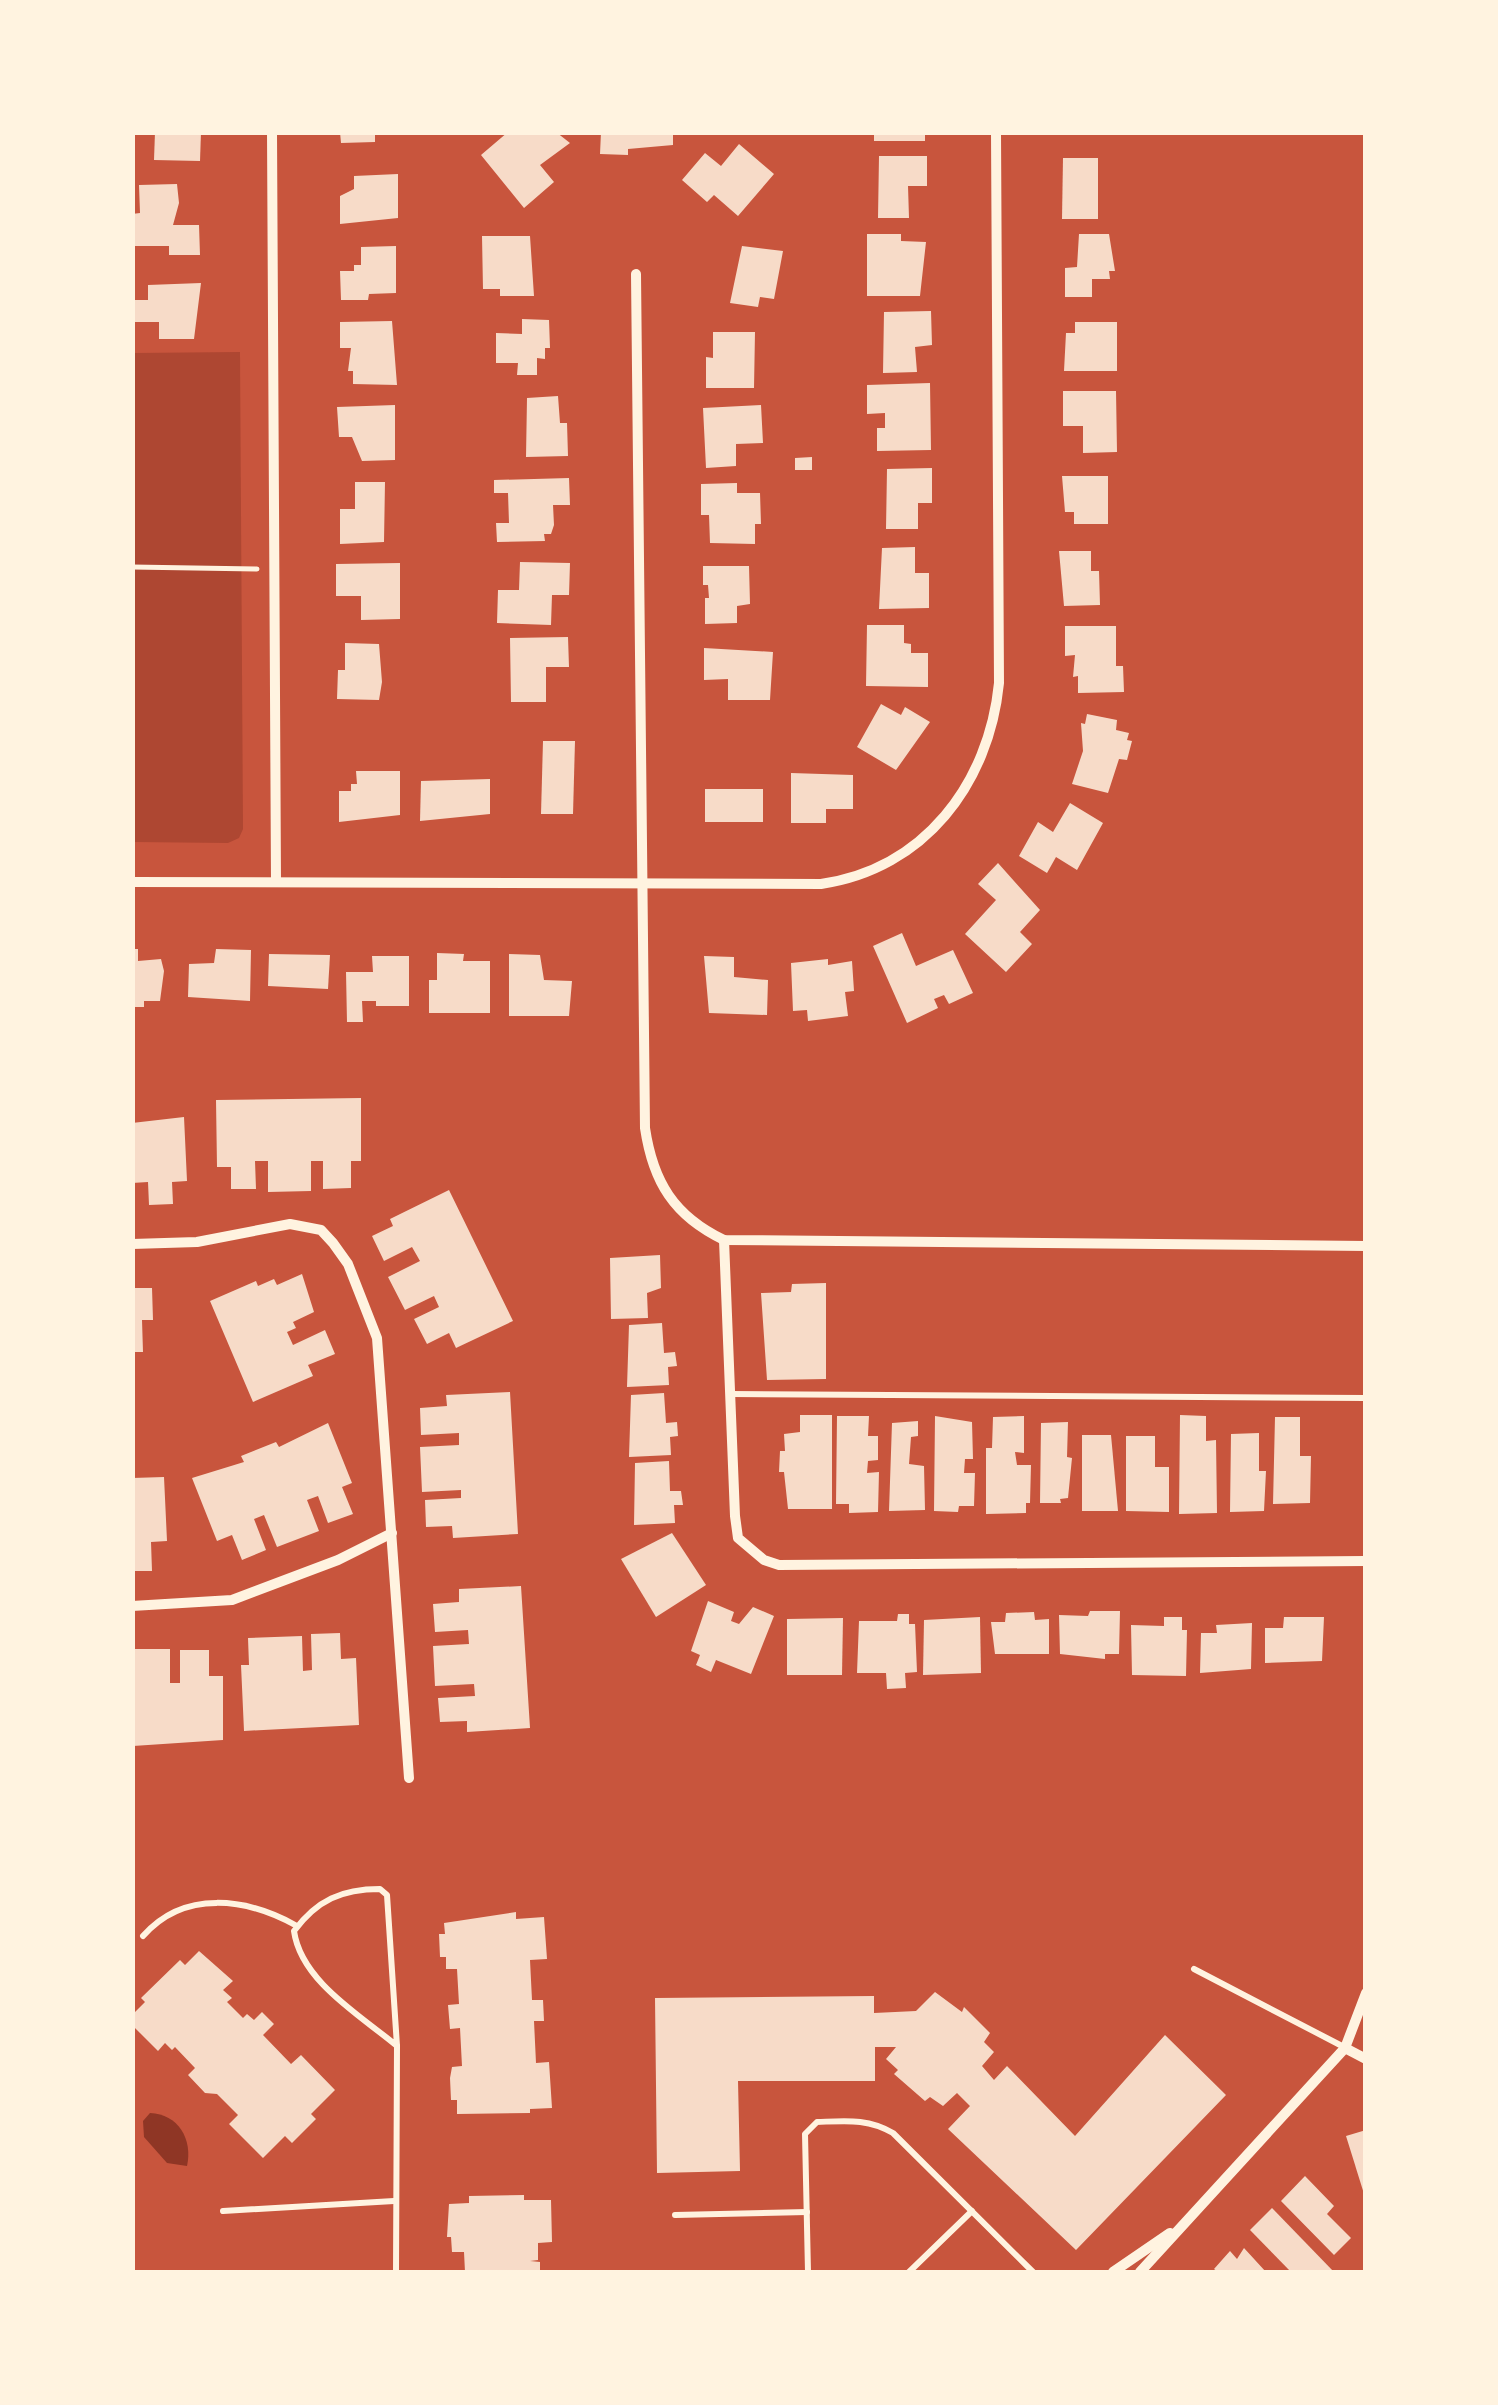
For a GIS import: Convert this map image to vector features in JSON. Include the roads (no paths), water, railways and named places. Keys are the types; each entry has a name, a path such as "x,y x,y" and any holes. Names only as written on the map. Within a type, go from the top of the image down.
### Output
{"street":[{"path":"272,132 276,881"},
{"path":"132,882 821,884 856,879 928,837 956,802 983,755 996,719 1000,683 996,132"},
{"path":"636,274 645,1128 651,1166 670,1201 692,1225 724,1240 1366,1246"},
{"path":"132,1244 197,1242 290,1224 322,1230 348,1264 377,1338 409,1778"},
{"path":"724,1240 738,1538 764,1560 779,1565 1366,1561"},
{"path":"132,1606 232,1600 338,1560 392,1533"},
{"path":"1140,2272 1345,2048 1366,1993"},
{"path":"1345,2048 1366,2059"},
{"path":"1113,2272 1175,2230"}],"lane":[{"path":"731,1394 1366,1398"},
{"path":"396,2272 397,2046 387,1895 380,1889 342,1892 315,1906 294,1931 296,1950 318,1980 397,2046"},
{"path":"143,1936 159,1918 178,1907 210,1904 266,1908 298,1926"},
{"path":"1194,1968 1345,2048"},
{"path":"808,2272 805,2134 817,2122 854,2120 876,2123 893,2133 1033,2272"},
{"path":"224,2211 394,2201"},
{"path":"909,2272 972,2211"},
{"path":"674,2214 807,2212"}]}
